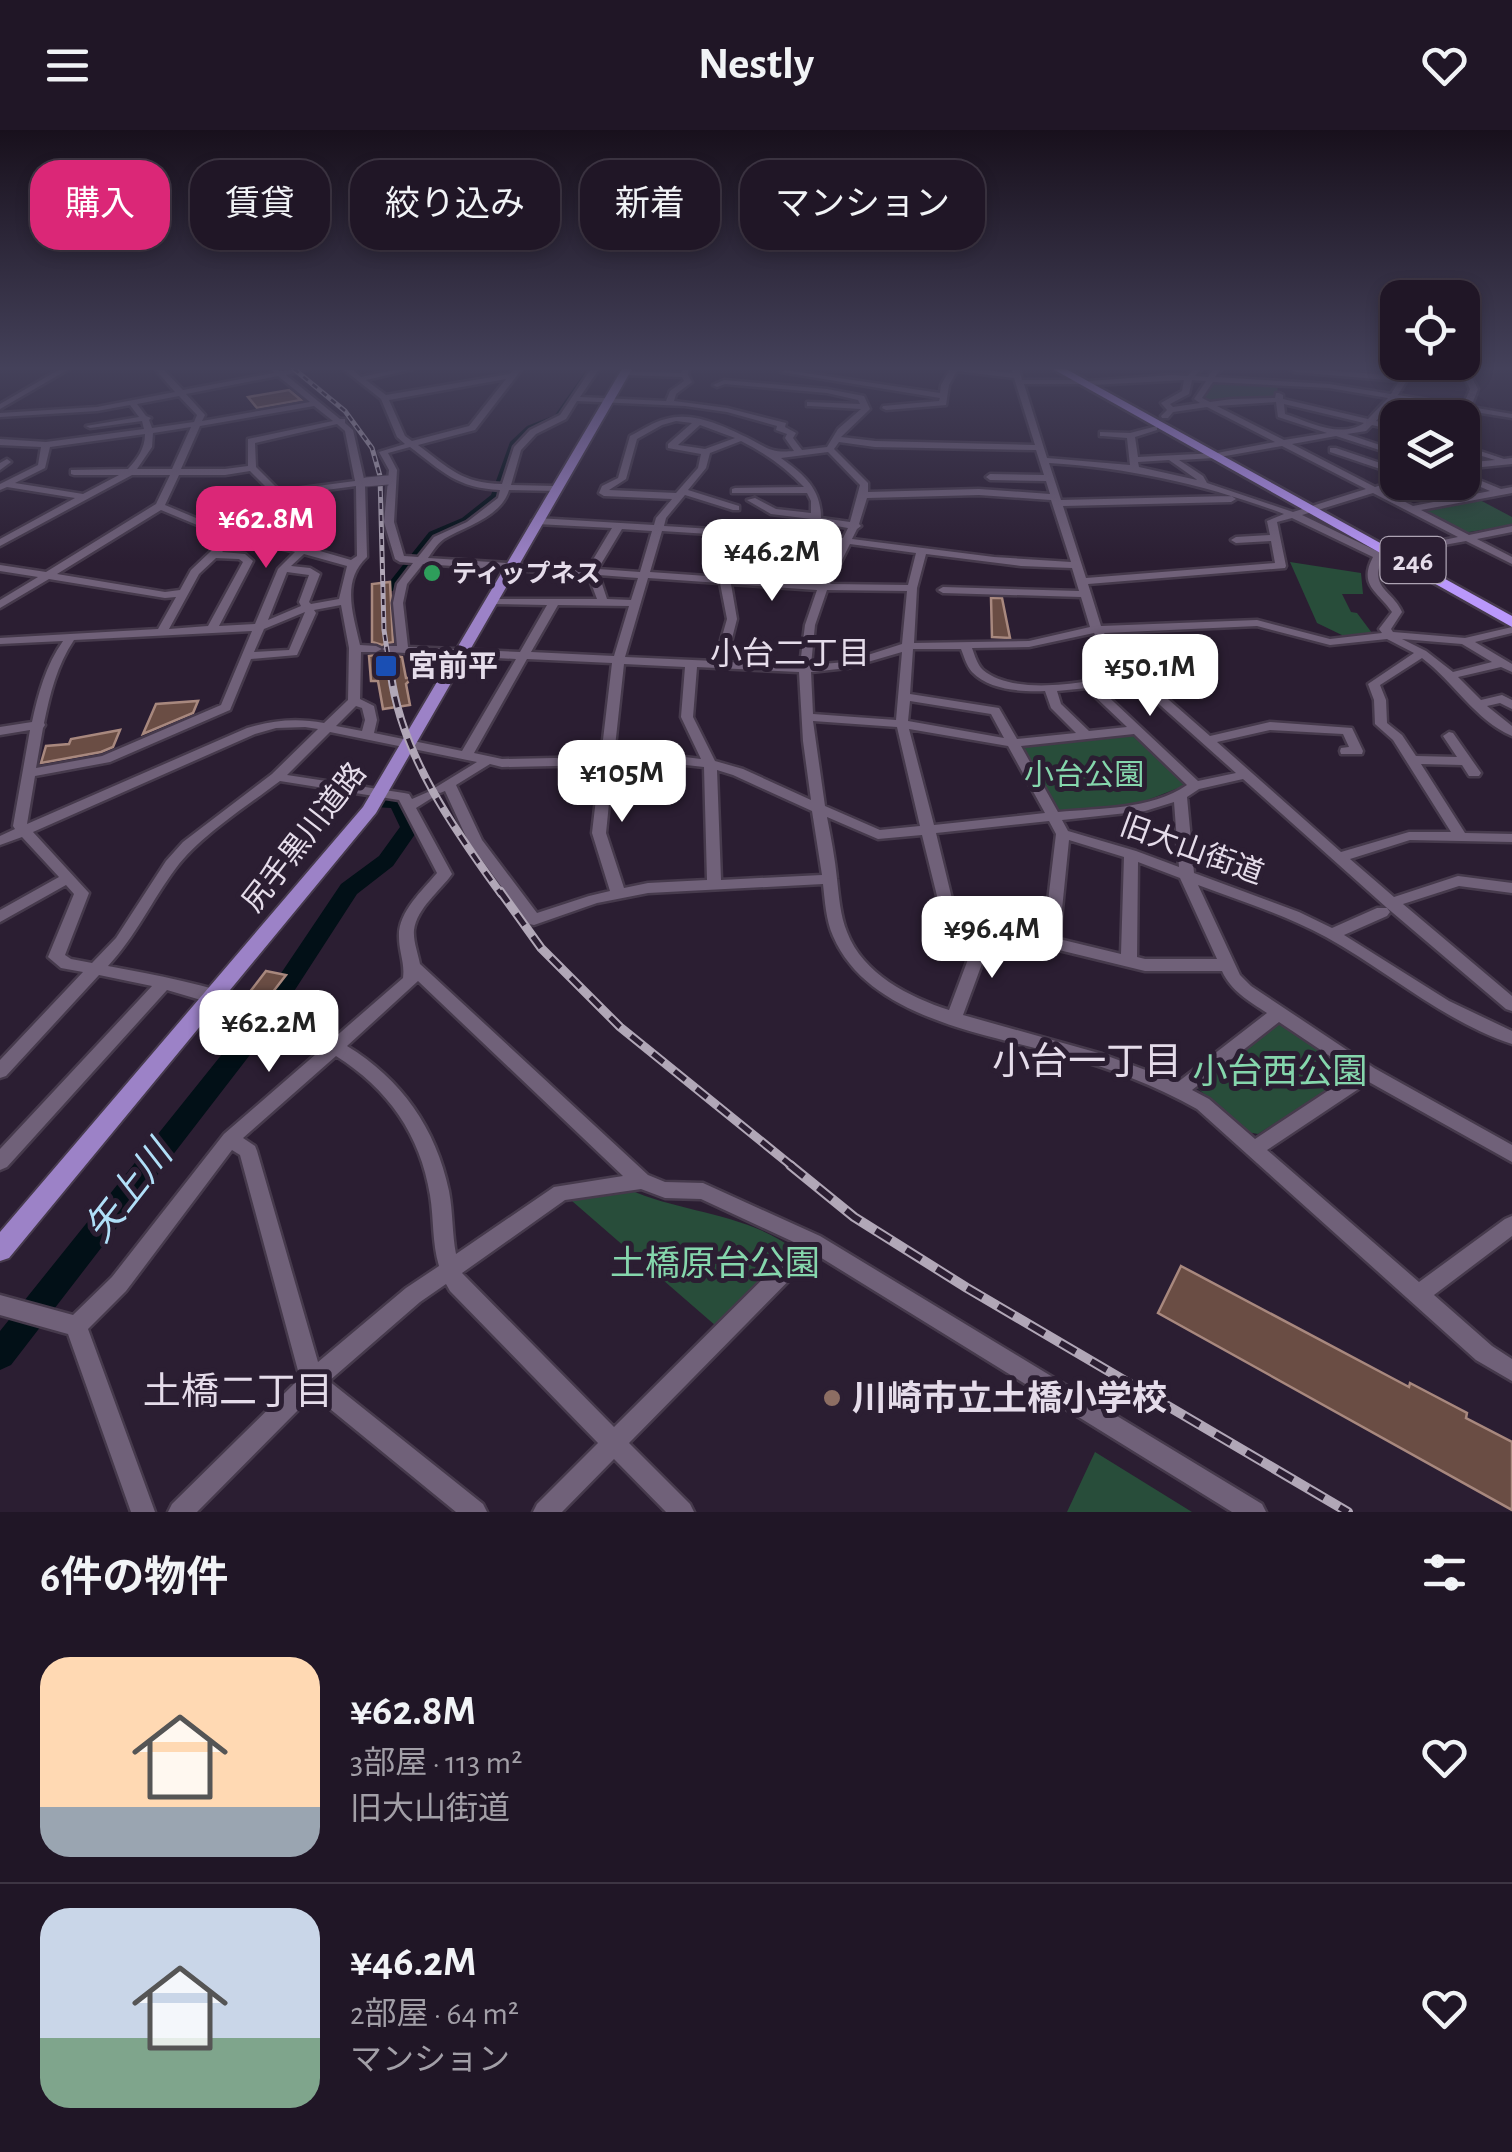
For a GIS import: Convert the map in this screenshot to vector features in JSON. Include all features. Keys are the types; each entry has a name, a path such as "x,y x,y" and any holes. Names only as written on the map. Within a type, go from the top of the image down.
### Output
{"highway":[{"name":"246","path":"1183,433 1512,618"}],"main road":[{"name":"尻手黒川道路","path":"0,1250 379,796 588,433"}],"street":[{"path":"0,442 46,445 129,433"},
{"path":"0,543 129,473 150,448 147,433"},
{"path":"0,604 160,506 194,433"},
{"path":"278,494 252,468 249,443 254,438 279,433"},
{"path":"0,1071 7,1054 97,969 180,854 277,777 354,701 355,648 344,602 353,564 362,556 358,512 363,482 348,433"},
{"path":"399,433 410,446 464,482 555,489"},
{"path":"453,433 383,452 393,470 390,522 400,560 823,587 912,588"},
{"path":"403,650 398,592 417,561 437,539 478,518 502,499 502,487 517,448 532,433"},
{"path":"643,433 634,438 622,478 605,488 604,494 679,494 736,508"},
{"path":"683,433 671,446 706,452 740,439"},
{"path":"732,433 772,456 815,497 816,518"},
{"path":"792,433 790,438 798,450"},
{"path":"833,444 842,433"},
{"path":"1035,433 1097,630 1116,659 1339,858 1387,907 1512,1004"},
{"path":"1103,434 1138,433"},
{"path":"1264,433 1508,556"},
{"path":"1135,466 1335,434 1380,449"},
{"path":"1131,436 1135,466"},
{"path":"1307,455 1333,450 1352,440"},
{"path":"772,456 833,444 1040,448"},
{"path":"833,444 863,479 864,495 856,526 823,587 808,630 808,717 842,940 860,964 903,999 1180,1090 1204,1104 1484,1352 1512,1371"},
{"path":"2,485 42,466 46,445"},
{"path":"1480,447 1508,461"},
{"path":"1333,450 1380,466"},
{"path":"618,893 599,833 618,662 658,530 679,494 702,468 706,452"},
{"path":"1170,458 1200,478 1203,486"},
{"path":"1044,460 1135,466 1325,527 1379,556 1370,576 1372,586 1396,607 1386,629 1389,634 1398,643 1422,653 1476,705 1512,732"},
{"path":"1480,464 1508,461"},
{"path":"74,472 252,468"},
{"path":"997,493 989,476 1049,478"},
{"path":"162,632 195,572 278,494 391,480"},
{"path":"1480,484 1500,492"},
{"path":"2,485 84,497"},
{"path":"1082,581 1281,566 1272,522 1380,488"},
{"path":"735,490 808,490"},
{"path":"1414,510 1512,490"},
{"path":"864,495 997,493 1056,500 1242,498"},
{"path":"752,500 774,512 856,526"},
{"path":"160,506 205,524 353,564"},
{"path":"796,538 799,530 816,518"},
{"path":"536,521 848,542 922,549 983,562 1076,565"},
{"path":"592,571 618,527"},
{"path":"1408,550 1512,529"},
{"path":"719,666 732,619 724,580 746,535"},
{"path":"1236,540 1276,538"},
{"path":"922,549 912,588 902,724 946,904 958,918 1129,961 1190,968 1225,965"},
{"path":"29,773 105,759 226,707 283,570 303,550"},
{"path":"212,629 248,561 241,556 214,555"},
{"path":"0,568 165,594 183,593"},
{"path":"247,656 293,653 310,614 304,602 315,574 283,570"},
{"path":"592,571 603,602"},
{"path":"943,590 1086,594"},
{"path":"491,601 636,602"},
{"path":"0,641 259,627 306,608 344,602"},
{"path":"466,754 553,604"},
{"path":"355,648 808,669 847,666 908,646 1029,644 1097,630 1245,623 1330,642 1389,634 1465,641 1512,630"},
{"path":"70,636 58,651 20,826 82,893 56,957 68,964 213,996 261,1012 338,1048 385,1083 421,1135 436,1177 449,1271 457,1284 682,1512"},
{"path":"1465,641 1507,666"},
{"path":"965,645 973,666 989,678 1050,688 1091,686 1134,676"},
{"path":"1422,653 1374,684 1380,700 1381,724 1398,738 1461,837"},
{"path":"691,665 687,717 710,764 714,883"},
{"path":"1450,676 1507,666"},
{"path":"1091,686 1195,786"},
{"path":"1050,688 1055,705 1086,735"},
{"path":"904,696 995,711 1064,834 1050,943"},
{"path":"1476,705 1502,699 1512,705"},
{"path":"354,701 368,706 372,720 368,734"},
{"path":"808,717 902,724 1012,742 1137,730"},
{"path":"0,841 262,727 287,722 410,742 487,761 668,759 710,764 738,772 878,835 1145,807 1180,796 1195,786 1244,775"},
{"path":"0,732 39,725"},
{"path":"1206,740 1270,726 1322,732 1328,729 1348,731 1357,752 1346,751"},
{"path":"1412,760 1470,767 1449,736"},
{"path":"409,806 487,761"},
{"path":"76,1326 119,1284 230,1139 410,982 414,968 406,932 410,918 445,874 404,797 277,777"},
{"path":"439,790 534,920 618,893 714,883 830,879"},
{"path":"1180,796 1187,876 1225,965 1245,990 1368,1073 1512,1154"},
{"name":"旧大山街道","path":"1064,834 1131,854 1332,934 1443,1005 1512,1038"},
{"path":"1339,858 1409,836 1512,838"},
{"path":"1129,961 1131,854"},
{"path":"0,917 66,879"},
{"path":"1332,934 1387,907 1458,880 1512,888"},
{"path":"954,1018 988,927"},
{"path":"414,968 641,1181 665,1190 703,1191 813,1242 1254,1512"},
{"path":"0,1162 162,984"},
{"path":"1180,1090 1279,1012"},
{"path":"1254,1149 1368,1073"},
{"path":"230,1139 248,1152 312,1381 475,1512"},
{"path":"180,1512 312,1381 412,1295 561,1193 641,1181"},
{"path":"1419,1294 1512,1225"},
{"path":"544,1512 813,1242"},
{"path":"0,1306 76,1326"},
{"path":"76,1326 143,1512"}],"green space":[{"path":"1480,500 1512,517 1512,525 1463,533 1423,512"},
{"path":"1290,562 1361,573 1363,594 1342,594 1351,612 1357,613 1372,633 1346,637 1317,623"},
{"name":"小台公園","path":"1136,734 1187,781 1186,785 1140,803 1061,813 1055,810 1020,748"},
{"name":"小台西公園","path":"1281,1020 1352,1067 1354,1074 1258,1134 1247,1132 1194,1085"},
{"name":"土橋原台公園","path":"628,1189 758,1229 798,1252 716,1326 572,1201"},
{"path":"1095,1452 1192,1512 1067,1512"}],"building":[{"path":"390,582 393,642 382,645 372,642 372,584"},
{"path":"991,598 1002,598 1010,638 992,637"},
{"path":"382,653 402,657 406,678 412,678 406,684 410,705 383,709 378,681 371,681 369,656"},
{"path":"198,701 193,713 143,734 156,704"},
{"path":"120,730 113,747 41,763 46,746"},
{"path":"266,971 286,975 269,997 249,993"},
{"path":"1181,1266 1409,1387 1410,1383 1467,1413 1466,1418 1512,1442 1512,1510 1158,1313"}],"waterway":[{"name":"矢上川","path":"392,588 434,535 467,521 497,497 514,445 526,433"},
{"name":"矢上川","path":"367,610 370,600"},
{"name":"矢上川","path":"0,1355 260,1024 349,889 386,861 410,827 398,802 381,803"}],"railway":[{"path":"361,433 372,448 380,476 384,630 391,677"},
{"path":"391,675 397,705 418,763 448,818 501,894"},
{"path":"500,891 541,948 620,1027 793,1167"},
{"path":"790,1165 854,1217 967,1288 1348,1512"}],"place":[{"name":"ティップネス","path":"432,573"},
{"name":"宮前平","path":"386,666"},
{"name":"川崎市立土橋小学校","path":"832,1398"}],"district":[{"name":"小台二丁目","path":"790,653"},
{"name":"小台一丁目","path":"1087,1061"},
{"name":"土橋二丁目","path":"238,1391"}]}
